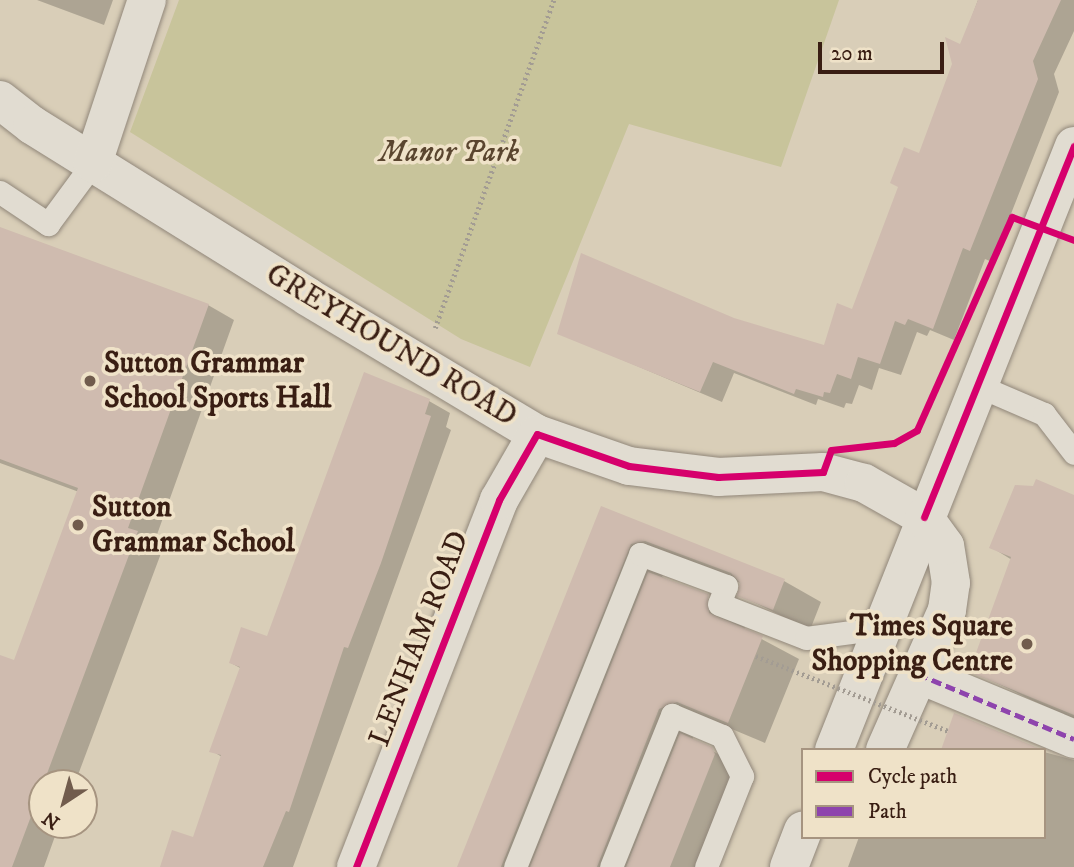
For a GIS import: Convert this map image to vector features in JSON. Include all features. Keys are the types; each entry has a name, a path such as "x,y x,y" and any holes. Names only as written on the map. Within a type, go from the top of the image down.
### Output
{"street":[{"path":"93,163 146,0"},
{"name":"GREYHOUND ROAD","path":"0,100 93,163 537,433 629,466 718,477 823,472 864,483 924,517"},
{"path":"835,748 924,517 1074,146"},
{"name":"LENHAM ROAD","path":"356,867 499,500 537,433"},
{"path":"886,748 947,610 951,583 945,546 924,517"},
{"path":"918,674 1074,738"}],"lane":[{"path":"0,192 48,224 93,163"},
{"path":"979,386 1044,414 1074,453"},
{"path":"515,867 640,554 726,586 719,604 806,638 882,628"},
{"path":"611,867 672,715 722,736 742,776 706,867"}],"path":[{"path":"422,364 554,0"},
{"path":"755,656 948,731"}],"green space":[{"name":"Manor Park","path":"179,0 839,0 781,167 629,124 530,367 461,339 130,132"}],"building":[{"path":"978,0 1061,0 1033,61 1038,79 970,251 963,248 933,329 908,319 905,325 895,321 880,364 858,357 851,379 837,374 830,393 824,392 823,397 796,389 794,394 713,362 700,392 557,334 581,253 734,318 824,345 837,303 852,309 898,187 890,183 904,147 919,153 952,64 945,37 960,44"},
{"name":"Sutton Grammar School","path":"0,227 209,304 128,528 138,531 49,769 28,769 28,824 12,867 0,867 0,655 14,660 78,488 0,459"},
{"path":"364,372 430,399 425,414 431,416 381,563 348,648 344,647 289,812 286,811 263,867 160,867 172,830 193,837 221,755 209,752 240,667 229,663 241,627 267,636"},
{"path":"1036,479 1074,495 1074,715 969,672 1011,557 989,548 1015,485 1033,486"},
{"path":"601,506 785,579 773,610 737,596 740,583 731,573 645,541 631,544 501,867 457,867"},
{"path":"648,572 708,594 709,613 763,636 755,656 728,723 677,702 659,709 597,867 530,867"},
{"path":"954,713 1038,748 942,748"},
{"path":"680,733 712,747 715,754 670,867 626,867"}],"marked path":[{"path":"918,674 1074,739"}],"cycle path":[{"path":"924,517 1074,146"},
{"path":"356,867 499,500 537,434 629,466 718,477 823,472 831,450 894,443 917,430 1012,217 1074,240"}],"place":[{"name":"Sutton Grammar School Sports Hall","path":"90,381"},
{"name":"Sutton Grammar School","path":"78,525"},
{"name":"Times Square Shopping Centre","path":"1027,644"}]}
